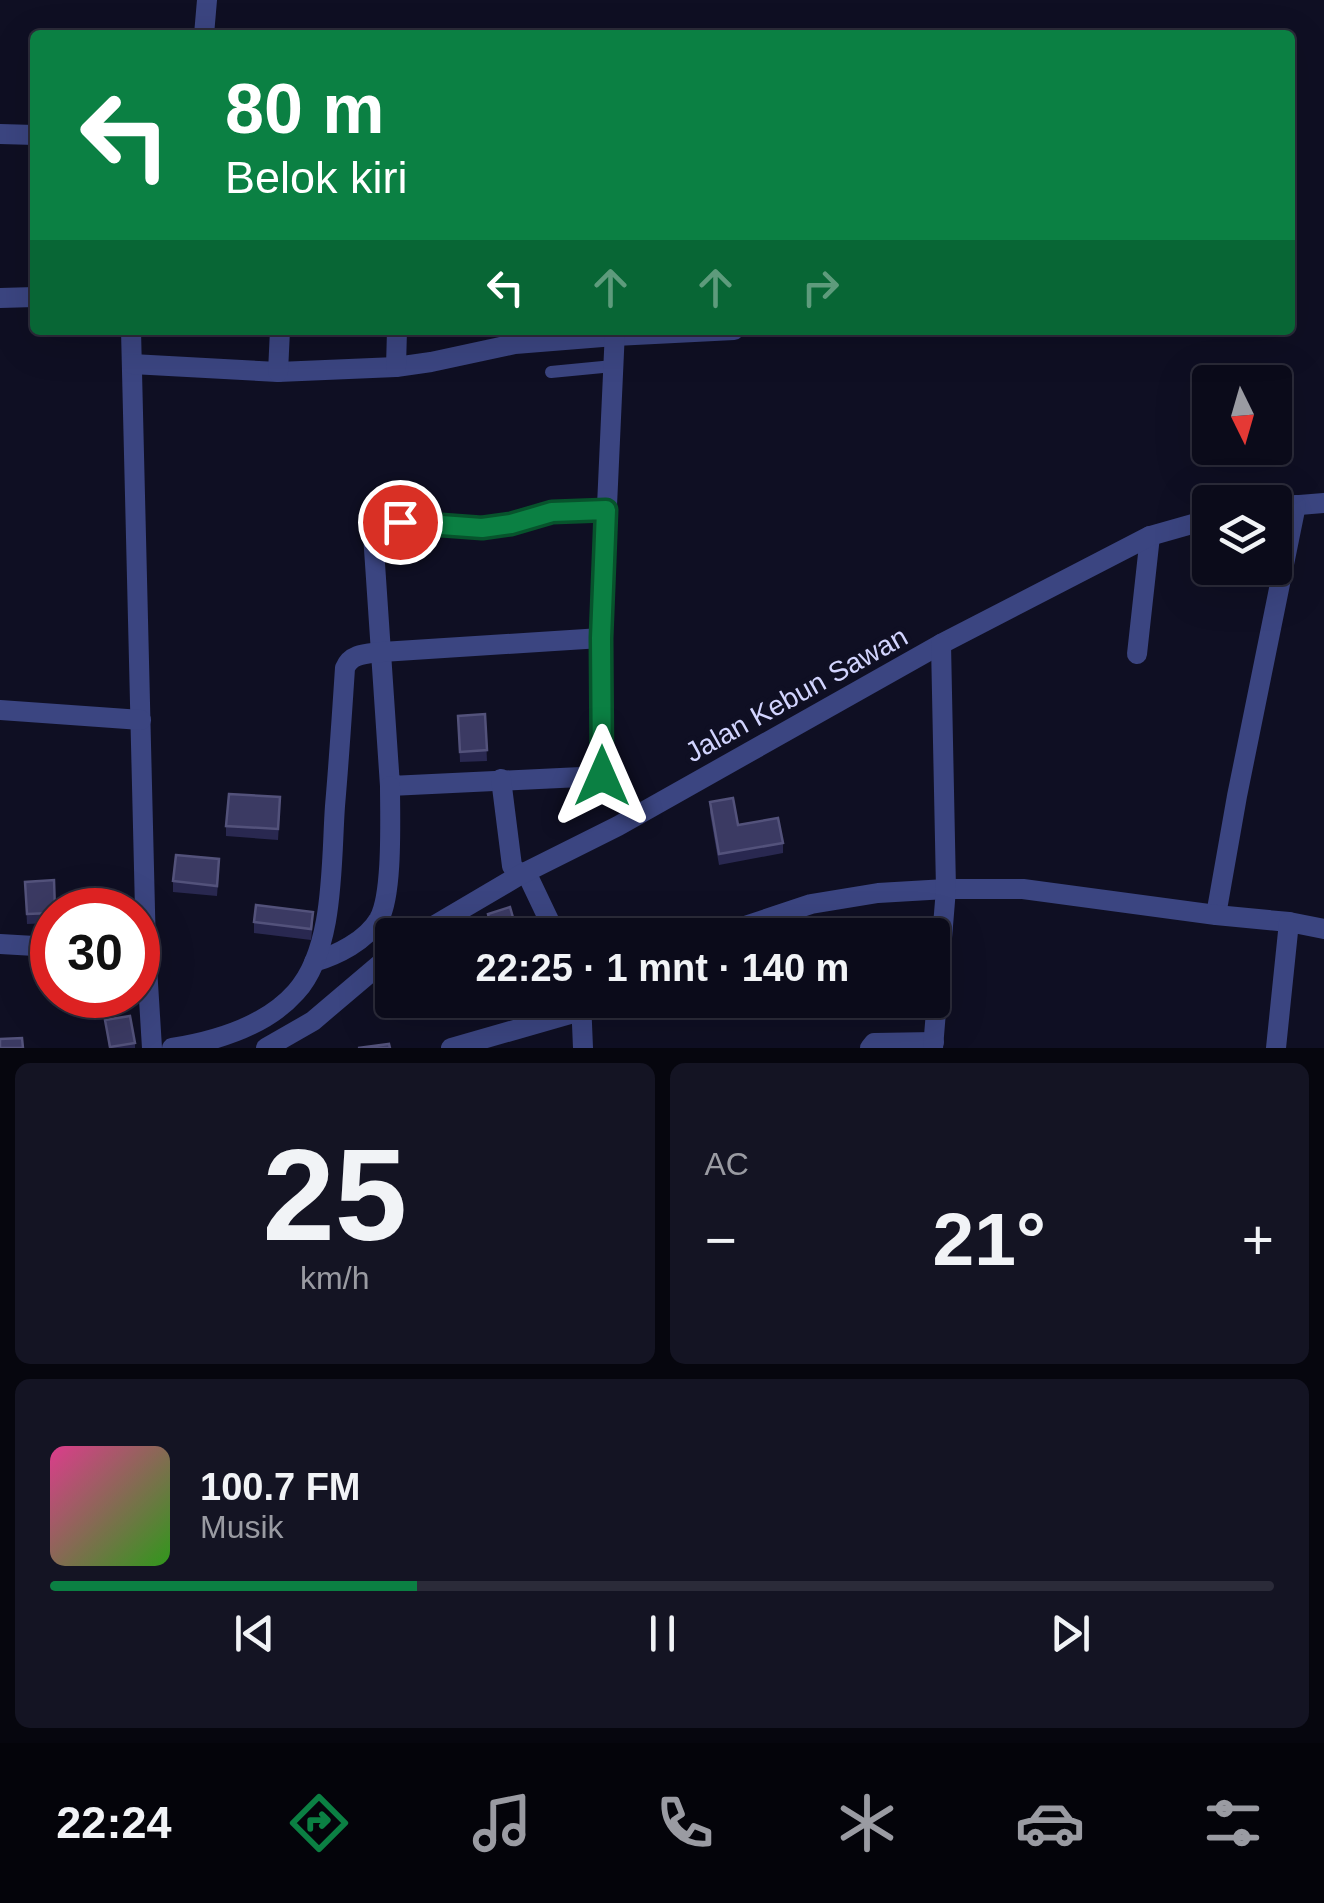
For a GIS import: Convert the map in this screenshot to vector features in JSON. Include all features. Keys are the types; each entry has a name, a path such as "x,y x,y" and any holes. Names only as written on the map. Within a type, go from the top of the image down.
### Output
{"street":[{"path":"204,30 207,0"},
{"path":"0,134 30,135"},
{"path":"0,298 30,298"},
{"path":"131,335 142,888"},
{"path":"278,372 280,335"},
{"path":"396,367 397,335"},
{"path":"132,364 278,372 396,367 431,362 514,337 614,347 699,335"},
{"path":"390,786 602,776 601,638 614,347"},
{"path":"1292,506 1324,504"},
{"path":"314,962 345,949 381,916 387,877 390,786 373,534 376,528 400,522 482,528 552,512 606,510"},
{"name":"Jalan Kebun Sawan","path":"445,918 519,871 618,826 941,644 1150,536 1192,525"},
{"path":"1136,654 1150,536"},
{"path":"1216,915 1273,585"},
{"path":"172,1048 220,1037 252,1024 298,990 314,962 330,887 345,668 352,658 382,652 601,638"},
{"path":"870,1048 874,1043 934,1045 946,889 941,644"},
{"path":"0,710 141,720"},
{"path":"501,779 509,842 519,871 546,918"},
{"path":"769,918 811,904 878,893 1023,889 1324,929"},
{"path":"1276,1048 1289,922"},
{"path":"0,944 30,945"},
{"path":"266,1048 313,1022 375,969"},
{"path":"149,1018 152,1048"},
{"path":"451,1048 544,1018"},
{"path":"582,1018 584,1048"}],"lane":[{"path":"550,372 614,347"}],"building":[{"path":"485,714 487,750 460,752 458,716"},
{"path":"229,794 280,797 278,829 226,826"},
{"path":"733,798 738,825 778,818 783,843 719,854 710,802"},
{"path":"176,855 219,859 217,886 173,881"},
{"path":"54,880 54,888 30,888 30,914 27,914 25,882"},
{"path":"256,905 313,912 311,929 254,922"},
{"path":"510,907 513,918 489,918 488,914"},
{"path":"130,1018 135,1043 110,1047 105,1020"},
{"path":"22,1038 23,1048 0,1048 0,1039"},
{"path":"389,1044 390,1048 358,1048"}],"route":[{"path":"400,522 482,528 552,512 606,510 601,638 602,776"}]}
